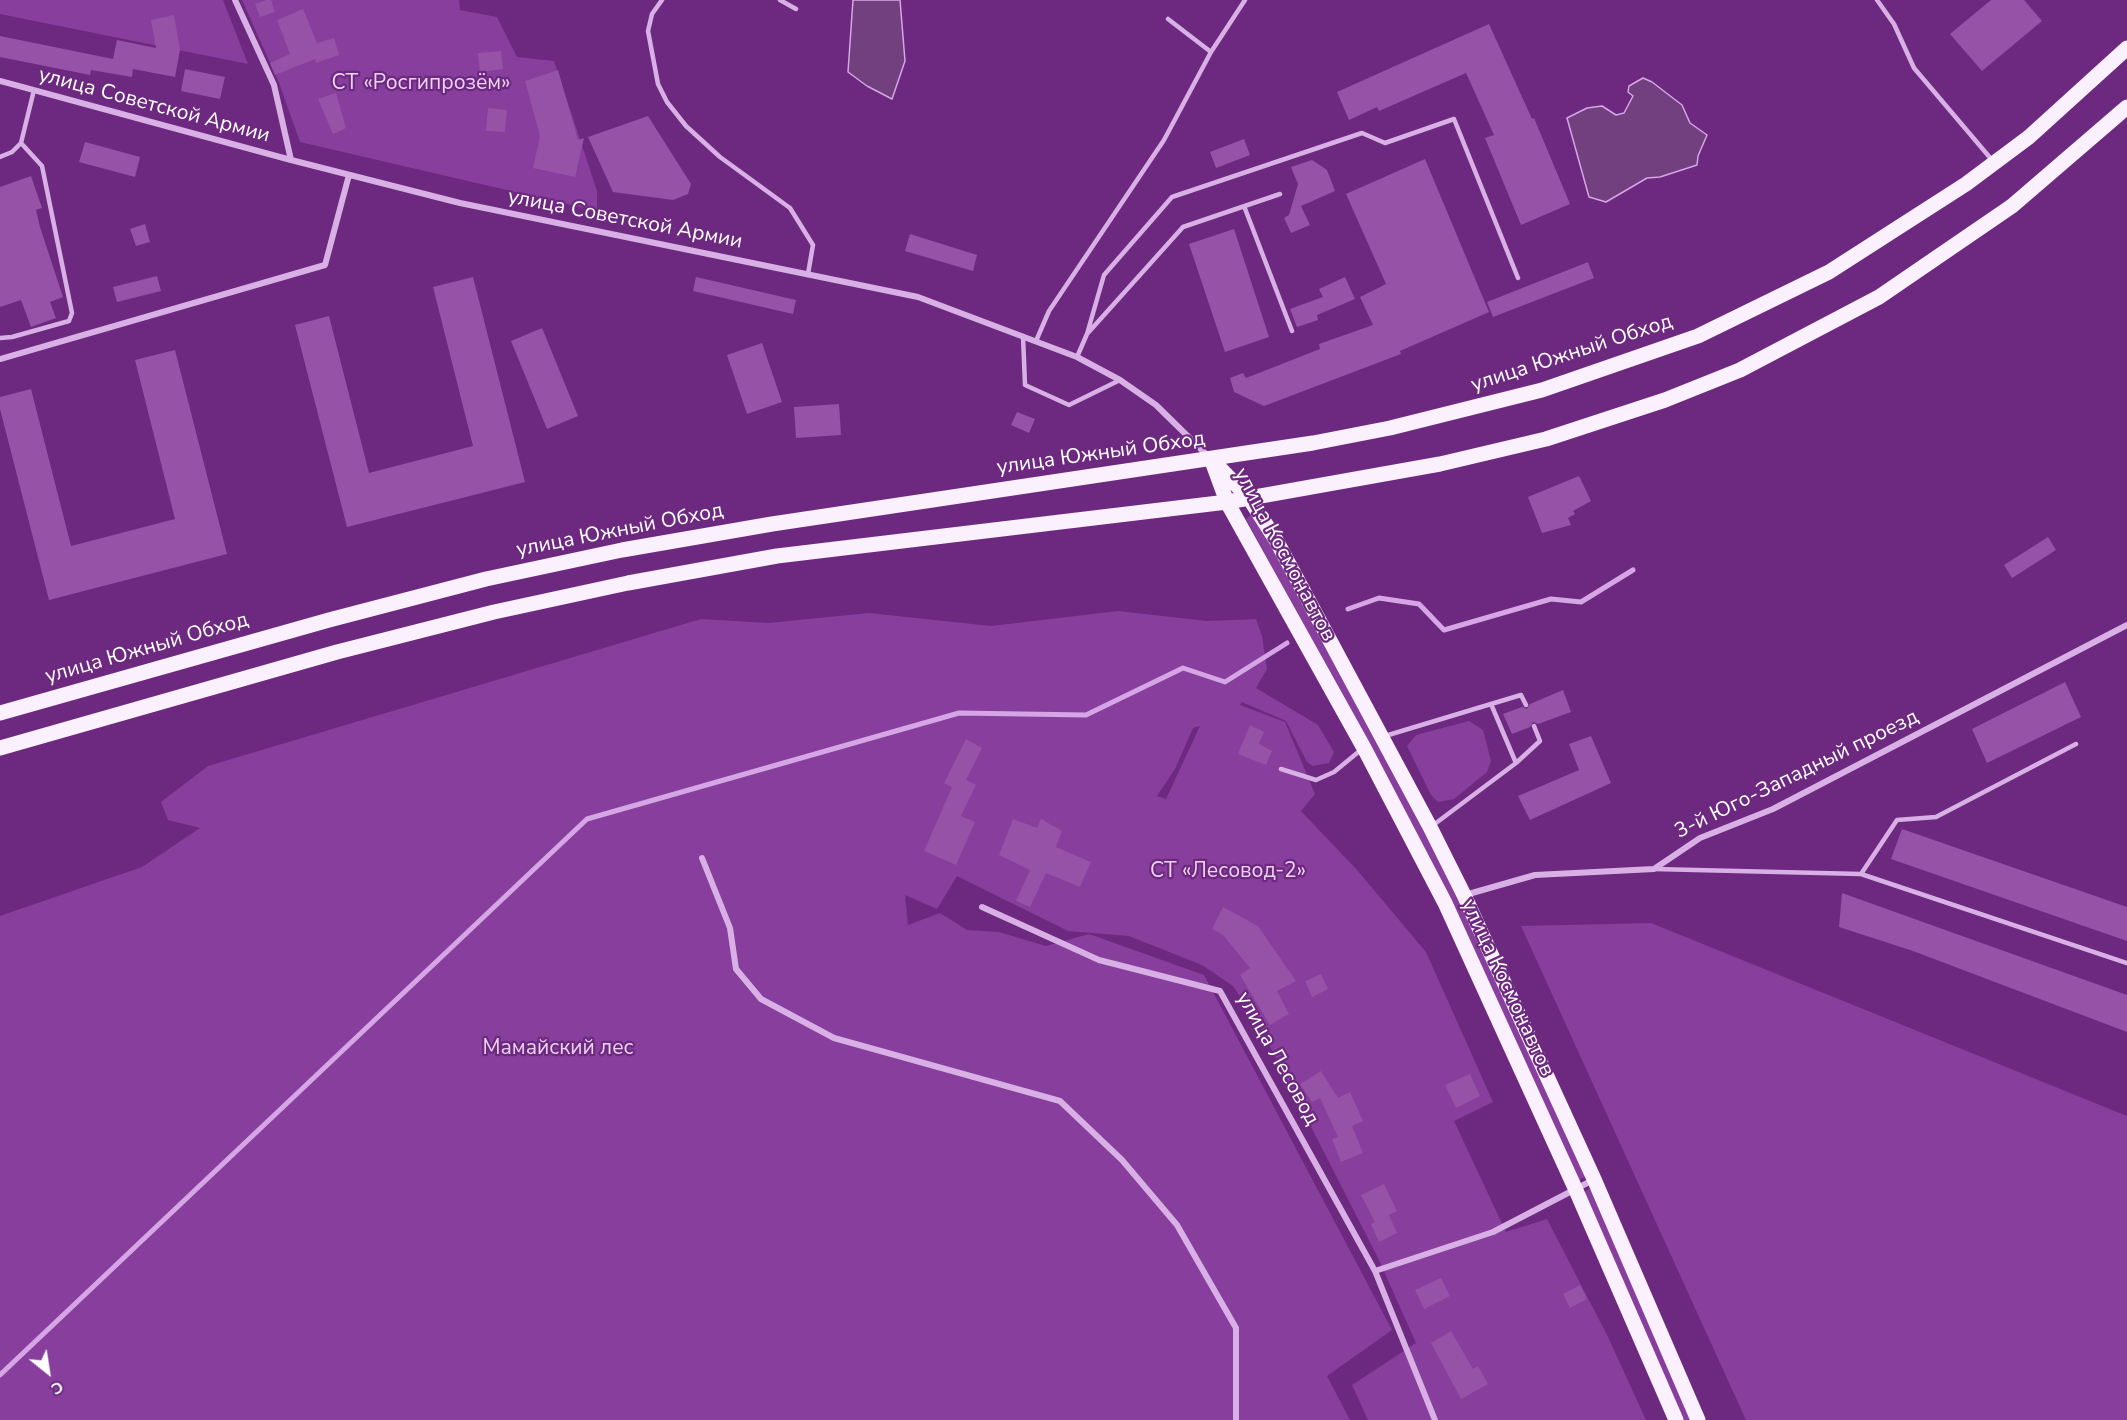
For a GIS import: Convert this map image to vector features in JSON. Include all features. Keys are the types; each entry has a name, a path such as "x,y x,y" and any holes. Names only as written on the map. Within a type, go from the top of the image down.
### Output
{"main road":[{"name":"улица Южный Обход","path":"0,713 329,620 486,579 622,550 772,524 1211,459 1348,436 1475,408 1542,390 1640,358 1698,336 1829,272 1947,196 2029,137 2127,48"},
{"path":"0,748 337,652 494,612 628,583 777,556 1227,502 1440,464 1546,439 1665,400 1740,370 1879,297 2012,206 2127,107"},
{"name":"улица Космонавтов","path":"1211,459 1249,498 1276,540 1430,827 1464,895 1594,1179 1698,1420"},
{"name":"улица Космонавтов","path":"1211,459 1227,502 1365,748 1444,903 1575,1188 1676,1420"}],"street":[{"path":"235,0 274,85 291,160"},
{"name":"улица Советской Армии","path":"0,81 471,206 918,297 1077,357 1120,380 1156,405 1211,459"},
{"path":"0,359 325,265 349,175"},
{"name":"3-й Юго-Западный проезд","path":"1654,869 1700,838 1773,809 2127,625"},
{"path":"702,858 730,928 736,969 761,999 834,1038 1060,1101 1122,1160 1177,1225 1236,1328 1236,1420"},
{"path":"1464,895 1535,875 1654,869"},
{"name":"улица Лесовод","path":"982,908 1099,960 1220,991 1375,1271 1435,1420"},
{"path":"1375,1271 1493,1232 1594,1179"}],"lane":[{"path":"662,0 652,14 648,31 658,84 686,126 720,157 790,208 813,245 808,274"},
{"path":"780,0 796,9"},
{"path":"1036,341 1049,311 1164,140 1210,52 1245,0"},
{"path":"1877,0 1894,24 1914,68 1994,162"},
{"path":"1168,20 1210,52"},
{"path":"0,157 12,152 21,143 34,90"},
{"path":"1077,357 1087,334 1104,275 1172,197 1362,133 1385,143 1454,119 1518,278"},
{"path":"0,338 12,337 69,321 72,313 42,166 21,143"},
{"path":"1087,334 1183,227 1280,194"},
{"path":"1244,206 1292,331"},
{"path":"1023,336 1025,385 1069,405 1120,380"},
{"path":"1383,737 1521,695 1526,705"},
{"path":"1491,704 1516,763"},
{"path":"1430,827 1516,763 1540,741 1534,726"},
{"path":"1861,874 1897,820 1936,817 2076,744"},
{"path":"1281,769 1316,780 1334,772 1365,748"},
{"path":"1654,869 1861,874 2127,963"}],"green space":[{"path":"0,0 223,0 248,64 0,14"},
{"name":"СТ «Росгипрозём»","path":"242,0 459,0 460,10 497,17 517,57 554,61 597,191 597,211 300,142 279,83"},
{"path":"1253,513 1459,897 1587,1175 1579,1180 1368,746 1246,519"},
{"name":"Мамайский лес","path":"1118,611 1207,621 1256,619 1262,636 1267,669 1256,688 1318,725 1334,752 1329,763 1313,766 1307,762 1286,721 1242,702 1240,705 1285,722 1315,794 1301,811 1357,870 1426,952 1493,1102 1454,1121 1506,1232 1547,1219 1608,1337 1646,1420 1368,1420 1352,1385 1416,1343 1378,1258 1260,1027 1233,986 1202,965 1129,936 1068,931 957,876 937,909 905,895 908,925 940,913 967,930 999,932 1046,946 1089,934 1204,975 1392,1330 1327,1376 1350,1420 0,1420 0,916 142,867 200,828 168,820 161,802 208,766 701,619 768,623 869,613 991,626","holes":["1200,726 1166,799 1157,796 1175,769 1193,728"]},
{"path":"1469,721 1483,730 1491,761 1487,772 1454,799 1438,802 1431,795 1407,746 1416,735"},
{"path":"1651,923 2127,1116 2127,1420 1746,1420 1521,926"},
{"path":"1592,1189 1692,1420 1681,1420 1584,1192"}],"shaded area":[{"path":"853,0 900,0 905,61 892,99 867,86 848,72"},
{"path":"1643,78 1652,82 1682,105 1690,123 1707,135 1698,156 1697,165 1660,177 1647,178 1606,202 1589,197 1567,118 1587,108 1602,106 1616,115 1624,113 1633,96 1628,92 1629,86"}],"building":[{"path":"271,0 275,12 260,17 255,4"},
{"path":"1991,0 2024,0 2042,21 1982,71 1950,34"},
{"path":"303,9 317,43 334,38 339,55 316,63 315,59 275,75 270,63 290,54 277,20"},
{"path":"174,15 180,50 175,77 133,69 132,77 91,70 90,75 0,57 0,36 113,59 117,40 156,48 151,20"},
{"path":"1489,24 1532,119 1534,118 1570,204 1521,225 1485,138 1494,135 1466,73 1379,111 1377,107 1349,120 1337,92"},
{"path":"501,51 503,69 480,72 478,53"},
{"path":"185,69 225,77 220,99 181,91"},
{"path":"558,70 578,140 584,138 575,177 533,168 540,136 525,81"},
{"path":"336,93 346,128 333,134 318,99"},
{"path":"488,108 507,110 505,132 486,131"},
{"path":"648,116 691,184 688,194 673,200 613,192 588,137"},
{"path":"1244,139 1250,155 1216,168 1210,152"},
{"path":"85,142 140,157 135,177 79,162"},
{"path":"1425,159 1489,312 1400,351 1401,354 1264,406 1234,392 1230,378 1243,373 1246,378 1320,349 1319,344 1373,325 1360,297 1386,284 1346,194"},
{"path":"1312,160 1327,170 1335,191 1301,206 1310,225 1291,233 1284,218 1289,215 1298,184 1291,167"},
{"path":"31,176 42,208 36,210 40,227 63,297 50,302 56,318 31,327 21,300 0,307 0,187"},
{"path":"145,224 150,242 136,246 130,229"},
{"path":"1234,229 1269,337 1225,352 1189,244"},
{"path":"910,234 977,255 973,271 905,251"},
{"path":"1588,262 1594,278 1493,317 1487,302"},
{"path":"157,276 161,291 117,302 113,287"},
{"path":"473,277 525,482 347,527 295,325 329,316 369,473 473,446 433,287"},
{"path":"696,277 796,300 793,314 693,291"},
{"path":"1345,277 1355,299 1317,315 1318,320 1297,327 1290,309 1323,297 1319,289"},
{"path":"542,328 578,416 547,429 511,341"},
{"path":"762,343 782,402 747,414 727,355"},
{"path":"175,350 227,554 49,600 0,409 0,397 31,389 71,546 175,519 135,360"},
{"path":"839,404 841,435 796,438 794,407"},
{"path":"1017,412 1035,419 1029,433 1011,425"},
{"path":"1579,476 1591,501 1573,511 1575,514 1568,518 1571,525 1542,533 1528,497"},
{"path":"2048,537 2056,550 2012,578 2004,565"},
{"path":"2065,682 2081,717 1987,763 1972,729"},
{"path":"1563,690 1571,712 1538,724 1533,722 1530,727 1512,734 1503,714 1522,707 1527,709 1530,704"},
{"path":"1250,725 1264,732 1259,744 1272,751 1266,765 1238,754"},
{"path":"1591,736 1611,783 1530,820 1518,796 1579,770 1569,744"},
{"path":"966,739 982,748 966,780 976,785 961,816 975,822 956,865 924,851 952,787 944,783"},
{"path":"1013,819 1037,828 1041,819 1062,831 1056,847 1091,862 1080,887 1046,873 1030,907 1016,901 1030,870 999,855"},
{"path":"1902,829 2127,907 2127,941 1891,859"},
{"path":"1842,893 2127,995 2127,1032 1913,951 1839,927"},
{"path":"1223,907 1258,926 1296,981 1277,991 1289,1014 1270,1025 1240,975 1250,968 1223,935 1212,929"},
{"path":"1321,974 1328,989 1312,997 1305,981"},
{"path":"1321,1071 1338,1098 1350,1092 1363,1121 1352,1126 1363,1153 1341,1162 1332,1139 1338,1137 1320,1098 1312,1102 1300,1084"},
{"path":"1470,1074 1480,1096 1456,1108 1445,1085"},
{"path":"1384,1184 1397,1211 1389,1215 1397,1233 1379,1242 1371,1224 1375,1222 1361,1195"},
{"path":"1441,1278 1450,1296 1424,1309 1415,1290"},
{"path":"1580,1285 1587,1299 1570,1308 1563,1294"},
{"path":"1451,1331 1473,1369 1478,1366 1488,1384 1461,1399 1431,1343"}],"waterway":[{"path":"1348,609 1379,598 1419,604 1444,630 1551,599 1581,602 1633,570"},
{"path":"0,1375 587,819 959,713 1086,715 1183,668 1225,682 1287,643"}],"park label":[{"name":"СТ «Лесовод-2»","path":"1228,872"}]}
